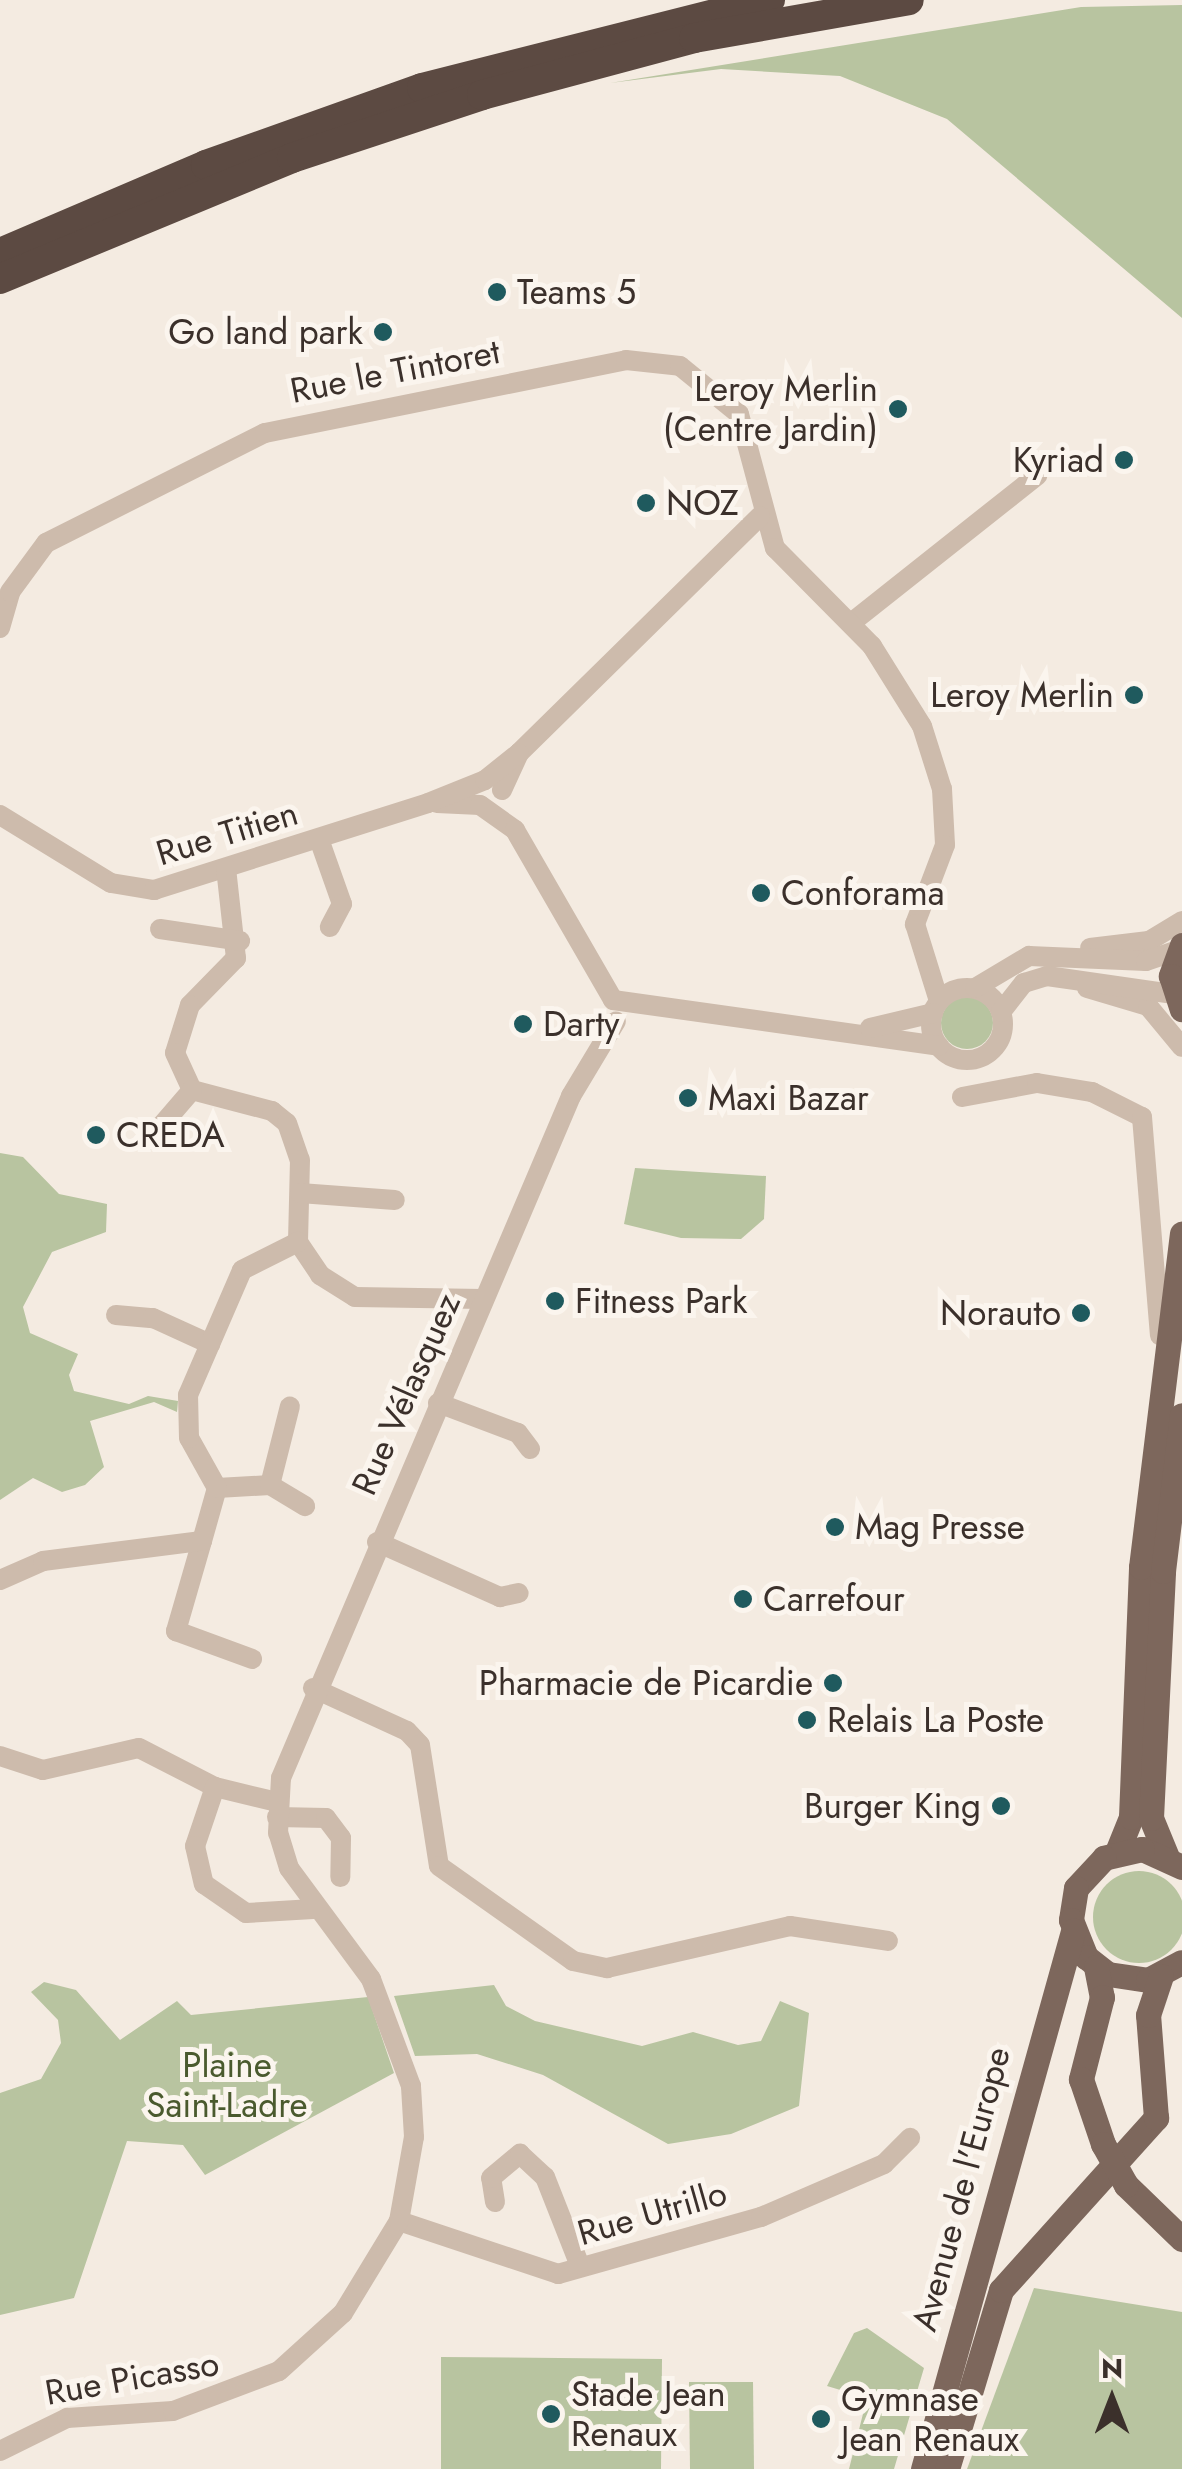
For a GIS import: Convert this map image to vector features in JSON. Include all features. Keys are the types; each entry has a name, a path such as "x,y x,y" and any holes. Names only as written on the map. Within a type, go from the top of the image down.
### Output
{"highway":[{"path":"0,254 206,165 422,88 770,0"},
{"path":"0,279 424,112 694,38 910,0"}],"main road":[{"path":"1178,1001 1180,948"},
{"path":"1175,1862 1151,1818 1182,1234"},
{"path":"1172,1410 1141,1566 1131,1817 1116,1852 1175,1862"},
{"name":"Avenue de l'Europe","path":"923,2469 1073,1931 1076,1888 1116,1852"},
{"path":"1073,1931 1096,1967 1102,1997 1081,2079 1103,2144 1126,2186 1182,2239"},
{"path":"1096,1967 1121,1979 1171,1969"},
{"name":"Avenue de l'Europe","path":"947,2469 1001,2290 1156,2118 1148,2015 1171,1969"}],"street":[{"name":"Rue le Tintoret","path":"0,628 10,592 46,542 265,433 626,360 680,366 729,400 747,434 760,516"},
{"path":"851,623 1038,475"},
{"path":"760,516 801,581 851,623 922,726 942,789 943,855 916,924 934,971 939,1046"},
{"name":"Rue Titien","path":"0,815 136,890 226,868 428,803 489,794 519,753 760,516"},
{"path":"489,794 620,1009 666,1007 863,1030 939,1046 958,1059 985,1056 999,1042 1002,1012 1024,984 1047,966 1146,961 1180,948"},
{"path":"319,838 342,904 330,927"},
{"path":"192,1090 174,1036 190,1005 226,973 240,942 226,868"},
{"path":"863,1030 936,1007 968,988 1149,941 1182,921"},
{"path":"160,929 240,942"},
{"path":"1047,966 1178,1001"},
{"path":"1047,966 1148,1006 1182,1046"},
{"path":"934,971 1002,1012"},
{"name":"Rue Vélasquez","path":"277,1810 313,1688 571,1096 620,1009"},
{"path":"962,1097 1036,1083 1092,1092 1142,1117 1172,1410"},
{"path":"149,1140 192,1090"},
{"path":"192,1090 272,1111 287,1124 300,1193 298,1242 320,1274 355,1297 483,1299"},
{"path":"300,1193 395,1200"},
{"path":"252,1659 176,1631 217,1488 185,1420 210,1344 242,1270 298,1242"},
{"path":"116,1315 153,1318 210,1344"},
{"path":"438,1403 518,1434 530,1450"},
{"path":"270,1485 292,1427 290,1406"},
{"path":"217,1488 270,1485 305,1506"},
{"path":"0,1580 43,1560 202,1541"},
{"path":"377,1542 500,1596 519,1593"},
{"path":"313,1688 408,1731 420,1746 439,1866 573,1961 607,1968 754,1928 888,1941"},
{"path":"0,1756 43,1770 139,1748 215,1787 277,1810 326,1818 344,1852 340,1877"},
{"path":"215,1787 194,1846 204,1884 246,1912 313,1909"},
{"name":"Rue Picasso","path":"1,2448 66,2418 214,2401 279,2371 344,2312 398,2220 414,2137 399,2041 371,1980 313,1909 288,1868 277,1810"},
{"name":"Rue Utrillo","path":"398,2220 537,2273 580,2266 761,2217 884,2164 910,2138"},
{"path":"495,2202 491,2178 520,2154 545,2177 580,2266"}],"green space":[{"path":"1182,5 1182,318 947,119 840,76 721,69 610,83 1081,7"},
{"path":"967,997 985,1005 993,1023 985,1041 967,1049 949,1041 941,1023 949,1005"},
{"path":"0,1153 23,1157 59,1194 107,1204 106,1232 52,1252 23,1307 30,1333 78,1354 69,1375 74,1391 129,1404 148,1396 178,1401 177,1412 154,1402 90,1421 104,1467 85,1485 62,1492 33,1478 0,1500"},
{"path":"635,1168 766,1176 764,1219 741,1239 681,1238 624,1224"},
{"path":"1130,1871 1148,1871 1165,1878 1178,1891 1185,1917 1178,1943 1165,1956 1148,1963 1130,1963 1113,1956 1100,1943 1093,1926 1093,1908 1100,1891 1113,1878"},
{"name":"Plaine Saint-Ladre","path":"44,1982 76,1990 120,2040 177,2001 191,2015 368,1997 394,2073 205,2175 183,2145 127,2141 74,2298 0,2315 0,2093 41,2079 61,2043 58,2020 31,1992"},
{"path":"494,1985 506,2006 535,2021 642,2046 693,2032 738,2045 761,2041 780,2001 809,2013 799,2106 731,2134 668,2144 543,2075 477,2054 415,2056 394,1996"},
{"path":"1034,2288 1182,2312 1182,2469 967,2469"},
{"path":"867,2328 924,2368 894,2469 849,2469 867,2398 827,2386 854,2333"},
{"name":"Stade Jean Renaux","path":"441,2357 662,2359 661,2469 441,2469"},
{"path":"689,2382 753,2382 754,2469 690,2469"}],"place":[{"name":"Teams 5","path":"497,292"},
{"name":"Go land park","path":"383,332"},
{"name":"Leroy Merlin (Centre Jardin)","path":"898,409"},
{"name":"Kyriad","path":"1124,460"},
{"name":"NOZ","path":"646,503"},
{"name":"Leroy Merlin","path":"1134,695"},
{"name":"Conforama","path":"761,893"},
{"name":"Darty","path":"523,1024"},
{"name":"Maxi Bazar","path":"688,1098"},
{"name":"CREDA","path":"96,1135"},
{"name":"Fitness Park","path":"555,1301"},
{"name":"Norauto","path":"1081,1313"},
{"name":"Mag Presse","path":"835,1527"},
{"name":"Carrefour","path":"743,1599"},
{"name":"Pharmacie de Picardie","path":"833,1683"},
{"name":"Relais La Poste","path":"807,1720"},
{"name":"Burger King","path":"1001,1806"},
{"name":"Stade Jean Renaux","path":"551,2414"},
{"name":"Gymnase Jean Renaux","path":"821,2419"}]}
